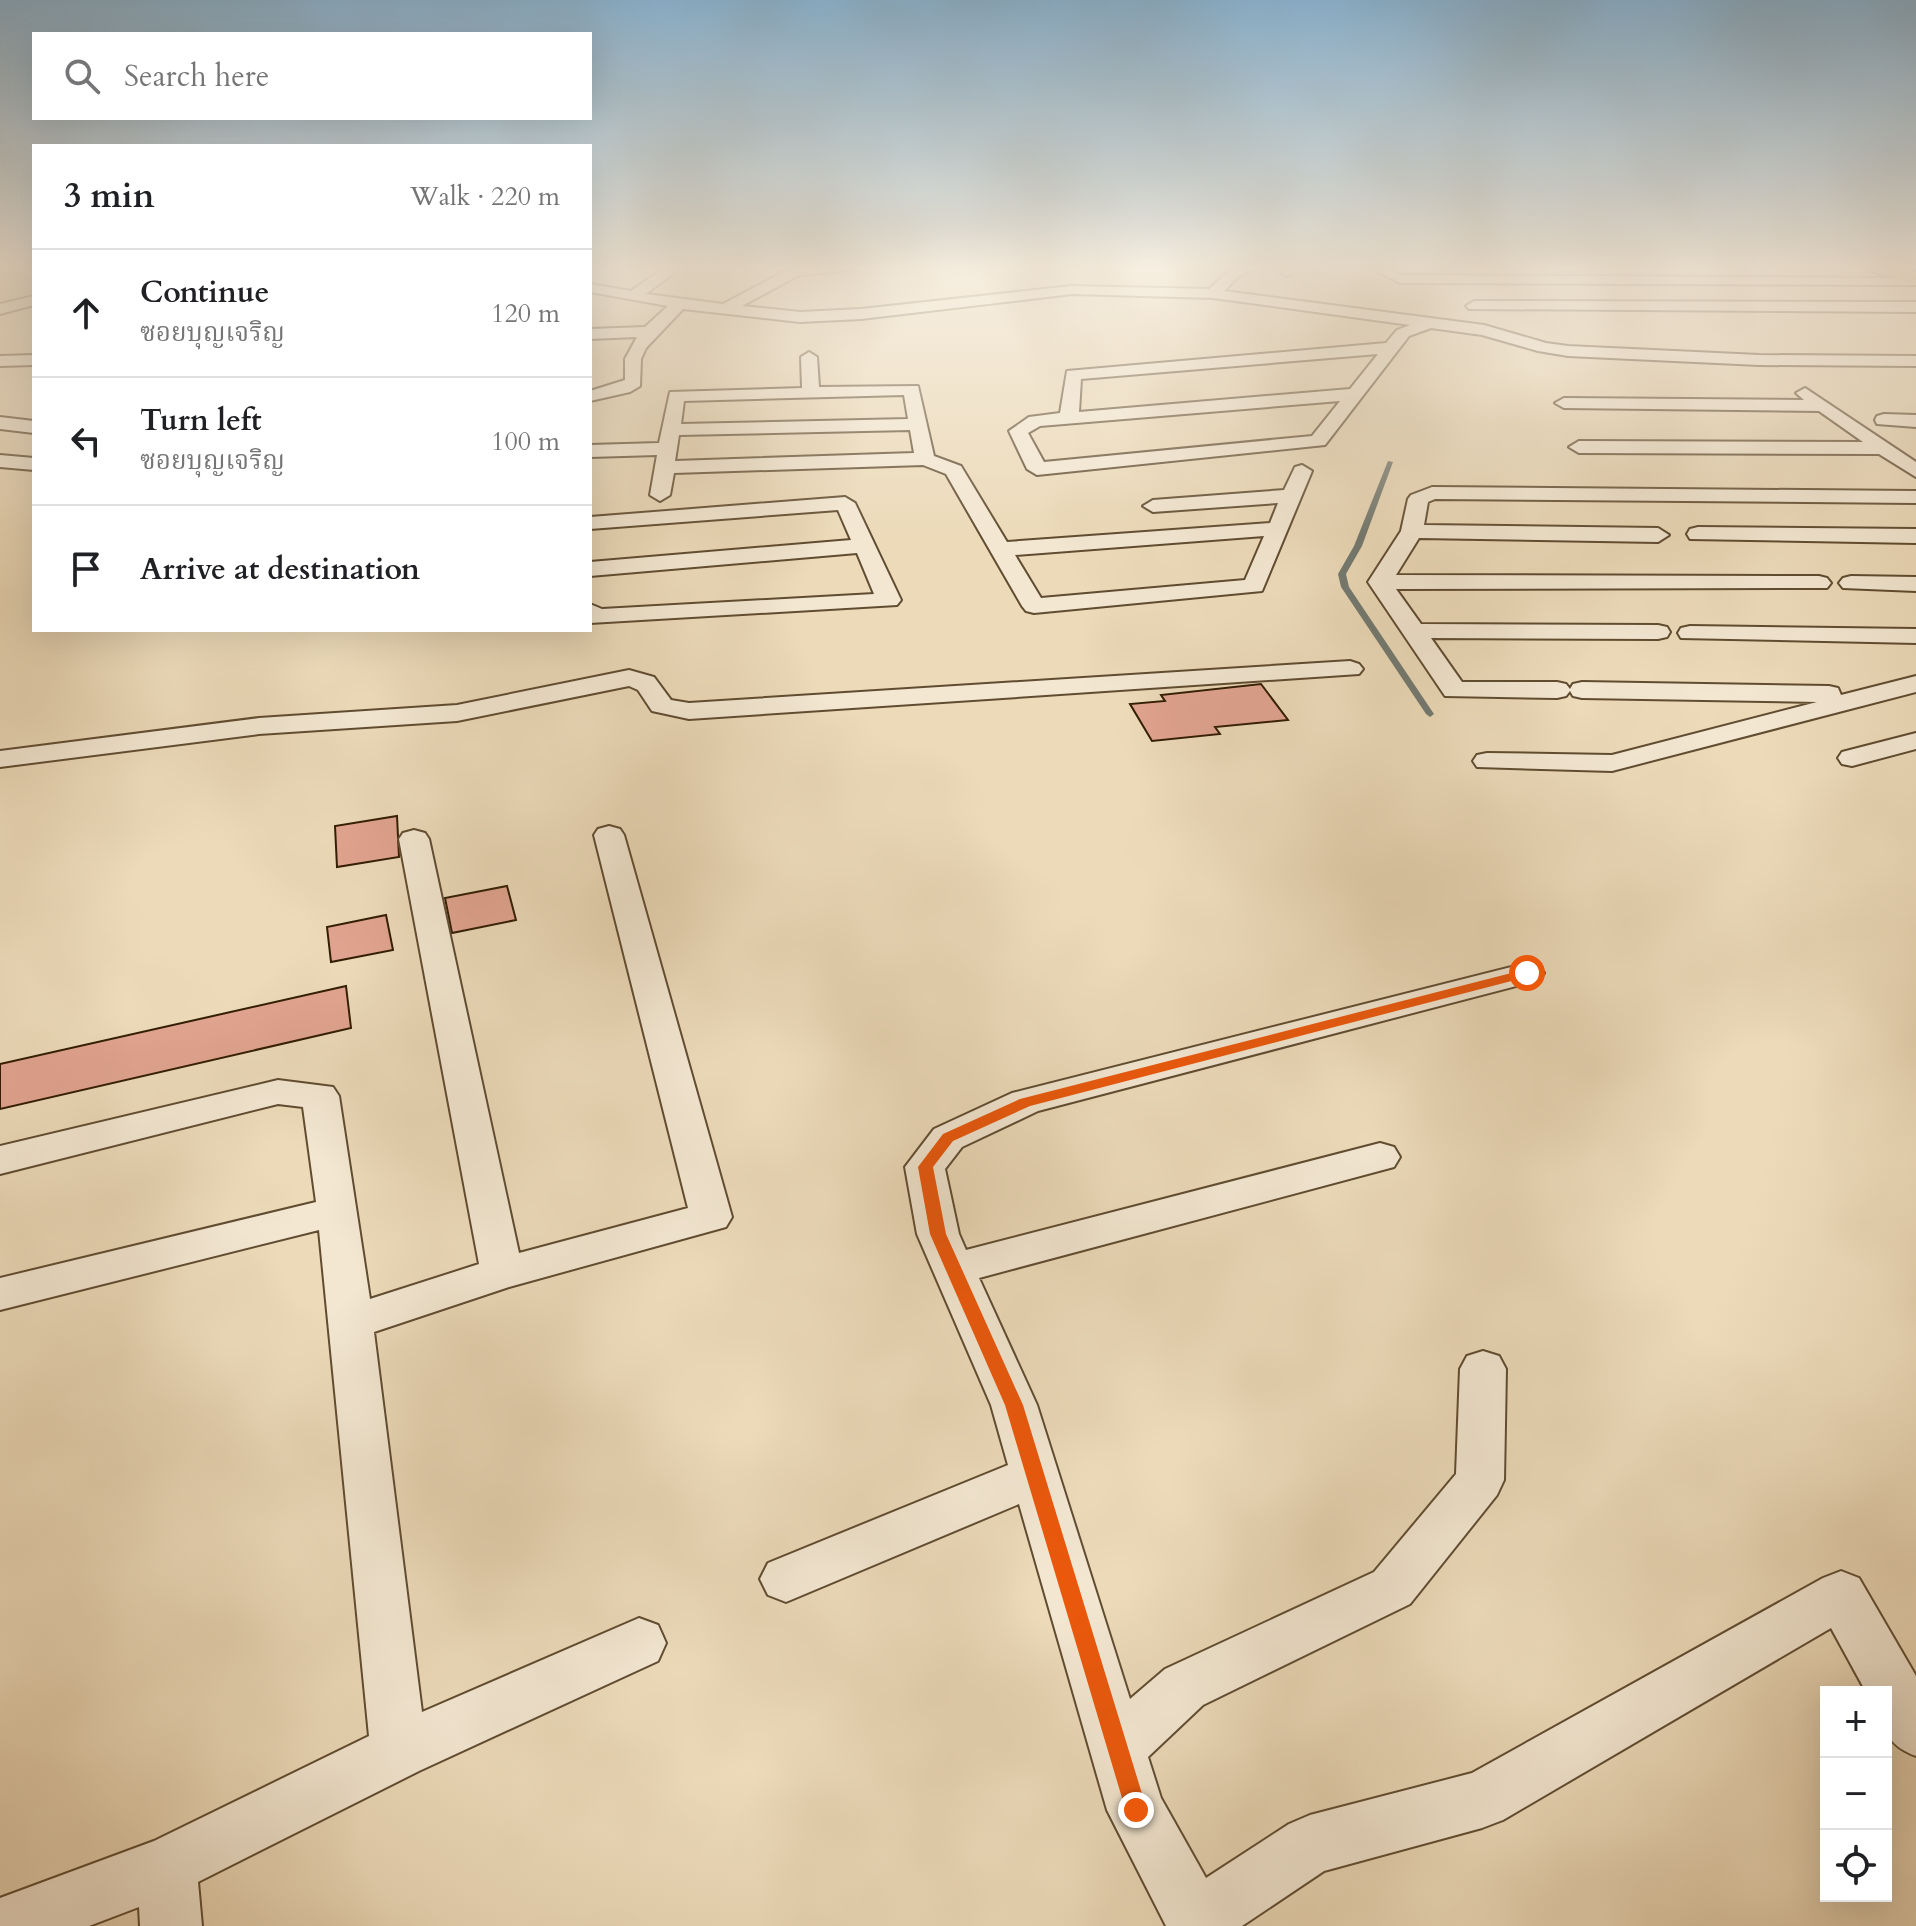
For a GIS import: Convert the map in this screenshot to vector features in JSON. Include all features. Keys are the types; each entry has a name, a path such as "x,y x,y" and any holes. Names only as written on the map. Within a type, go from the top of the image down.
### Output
{"street":[{"path":"592,396 624,388 634,382 631,375 636,356"},
{"path":"1069,418 1073,375 1297,356"},
{"path":"1355,394 1036,421 1018,431 1037,469 1318,441 1355,394 1383,356"},
{"path":"1613,356 1916,361"},
{"path":"809,357 811,392"},
{"path":"0,361 32,360"},
{"path":"1759,360 1916,471"},
{"path":"592,379 631,375"},
{"path":"660,495 676,396 912,390 925,459"},
{"path":"1569,418 1824,406"},
{"path":"1569,418 1884,448"},
{"path":"1569,418 1588,470"},
{"path":"1884,420 1916,421"},
{"path":"667,449 919,424"},
{"path":"0,454 16,425"},
{"path":"592,451 667,449 925,459 954,470 1034,606 1254,586 1302,471"},
{"path":"0,461 32,464"},
{"path":"1380,582 1412,531 1418,499 1432,493 1916,497"},
{"path":"1153,506 1292,496"},
{"path":"592,523 845,503 889,600 596,617 592,613"},
{"path":"1001,549 1278,529"},
{"path":"1412,531 1658,535"},
{"path":"1698,534 1916,536"},
{"path":"592,569 864,546"},
{"path":"1380,582 1819,583"},
{"path":"1380,582 1454,690 1869,695"},
{"path":"1851,583 1916,584"},
{"path":"1414,631 1658,632"},
{"path":"1690,633 1916,636"},
{"path":"0,759 259,726 457,713 629,678 641,678 648,682 658,704 669,710 689,711 1350,669"},
{"path":"1487,761 1612,763 1916,684"},
{"path":"1852,758 1916,741"},
{"path":"349,1323 502,1273 711,1217 609,835"},
{"path":"414,839 502,1273"},
{"path":"1527,973 1025,1102 948,1138 925,1167 938,1234 1014,1405 1136,1810 1197,1923 1310,1845 1482,1799 1692,1683 1841,1595 1916,1729"},
{"path":"0,1160 278,1092 320,1096 338,1211 399,1751"},
{"path":"954,1269 1380,1157"},
{"path":"0,1294 338,1211"},
{"path":"1117,1748 1184,1687 1392,1588 1480,1480 1483,1369"},
{"path":"786,1579 1036,1475"},
{"path":"8,1926 167,1866 399,1751 639,1643"},
{"path":"167,1866 171,1926"}],"building":[{"path":"1261,684 1288,720 1215,727 1220,734 1152,741 1130,704 1165,701 1161,695"},
{"path":"397,816 399,857 337,867 335,826"},
{"path":"507,886 516,920 452,933 445,898"},
{"path":"386,915 393,950 331,962 327,927"},
{"path":"346,986 351,1028 0,1109 0,1064"}],"waterway":[{"path":"1390,462 1358,546 1342,574 1345,587 1430,714"}],"route":[{"path":"1136,1810 1014,1405 938,1234 925,1167 948,1138 1025,1102 1527,973"}]}
